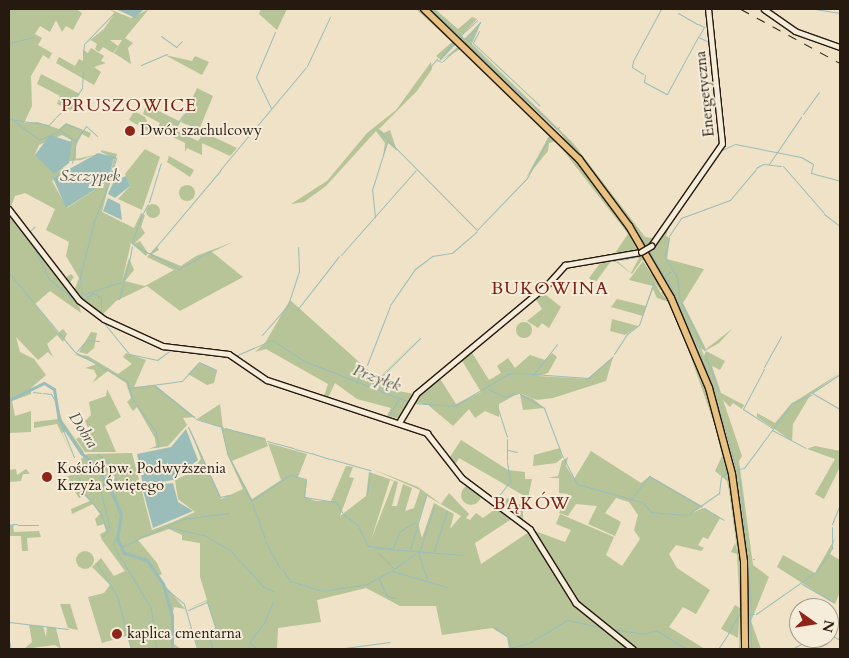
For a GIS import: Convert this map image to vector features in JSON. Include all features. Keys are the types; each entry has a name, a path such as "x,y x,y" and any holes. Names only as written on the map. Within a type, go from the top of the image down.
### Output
{"highway":[{"path":"425,9 553,130 626,221 690,339 732,470 747,570 746,649"}],"street":[{"name":"Energetyczna","path":"400,422 410,402 565,265 641,252 650,246 670,221 722,144 708,9"},
{"path":"764,9 795,31 840,47"},
{"path":"9,209 76,296 99,316 167,347 234,357 261,377 323,400 400,422 433,437 451,465 495,505 530,529 577,604 633,649"}],"green space":[{"path":"9,9 76,9 82,13 73,30 66,26 62,32 56,20 50,32 40,26 35,34 42,38 38,45 52,53 49,59 43,55 31,76 32,106 24,123 38,122 59,129 66,123 91,133 89,138 82,134 76,145 76,159 94,155 81,160 69,161 71,140 62,135 39,145 35,154 49,167 68,168 52,181 67,208 108,181 114,159 101,150 117,154 102,212 134,228 141,213 145,215 141,227 145,233 134,244 140,241 148,253 146,256 131,243 122,281 129,258 134,270 125,281 145,286 174,270 147,257 157,246 159,250 152,254 181,266 196,256 233,242 212,252 243,277 180,311 147,286 116,301 101,316 78,301 81,313 50,291 35,304 58,333 63,329 67,334 63,342 57,335 47,344 53,357 48,352 38,360 16,337 20,352 34,359 46,375 31,388 31,394 12,401 15,416 31,411 31,432 9,433","holes":["25,193 55,209 46,230 69,242 66,256 79,278 74,291 69,284 74,277 71,274 65,278 10,209 15,196"]},
{"path":"109,9 131,18 149,9 125,38 133,43 128,48 131,64 114,53 122,40 110,40 118,46 113,53 103,47 99,52 95,49 97,44 91,40 85,44 104,29 115,13"},
{"path":"261,9 287,9 277,30 259,14"},
{"path":"416,9 422,9 543,122 621,216 654,268 665,288 660,290 653,280 662,295 668,300 661,293 666,289 691,344 730,468 734,466 726,431 699,350 671,290 633,225 560,133 429,9 435,9 458,29 472,17 477,19 462,35 464,39 481,22 472,44 573,143 645,237 652,238 668,220 648,244 650,248 671,222 666,236 670,238 667,259 704,269 683,303 706,349 732,329 719,343 705,351 701,348 704,356 706,351 725,361 720,370 712,366 721,393 744,405 742,409 733,403 730,407 723,400 742,456 739,461 753,565 769,577 751,621 761,649 748,649 748,562 735,469 729,475 743,558 743,649 739,649 740,609 738,638 721,629 735,605 740,608 737,554 731,552 735,543 737,550 729,491 727,481 715,471 722,456 715,426 675,312 669,302 657,298 653,289 643,316 611,307 617,299 646,306 653,286 629,280 643,261 652,275 647,261 642,260 632,274 616,262 618,261 631,273 640,256 620,261 643,253 611,259 628,234 556,141 549,143 548,151 526,178 549,136 515,98 460,49 442,60 458,47 457,43 441,60 436,56 452,42"},
{"path":"91,48 104,56 101,61 106,63 94,67 101,72 94,85 56,63 59,57 75,66 79,59 83,61 83,50 88,53"},
{"path":"165,55 192,61 195,56 209,62 202,75"},
{"path":"431,62 432,69 417,91 379,129 384,133 390,130 397,151 388,143 383,157 385,143 376,131 326,186 304,202 291,204 327,181 367,133 396,110"},
{"path":"41,74 80,94 72,101 63,98 84,107 77,113 57,104 60,96 37,84"},
{"path":"197,88 213,96 199,130 237,148 230,156 202,143 202,155 187,148 185,152 185,143 173,137 177,131 198,141 201,137 195,134 197,129 181,122"},
{"path":"146,105 179,121 184,113 177,127 168,123 174,129 170,135 157,129 160,123 143,114"},
{"path":"134,111 145,117 152,133 129,120"},
{"path":"145,149 160,157 142,210 118,199 130,186 125,174"},
{"path":"169,156 194,170 190,177 167,162"},
{"path":"187,185 193,187 195,193 193,199 187,201 181,199 179,193 181,187"},
{"path":"150,204 156,204 160,211 156,218 150,218 146,214 146,208"},
{"path":"611,261 595,283 589,278 601,262"},
{"path":"541,291 561,307 549,328 542,323 538,328 527,321 542,309 534,296"},
{"path":"290,300 378,379 415,342 379,379 393,390 414,394 400,419 387,416 391,408 357,399 335,383 327,400 323,399 328,384 266,349 255,352 265,343"},
{"path":"612,319 638,326 625,335 610,331"},
{"path":"524,322 532,330 524,338 516,330"},
{"path":"91,332 97,333 94,348 87,354 79,352"},
{"path":"471,351 489,380 501,373 497,366 508,358 515,368 530,355 545,360 552,353 557,357 548,373 538,376 588,379 613,357 606,381 553,398 537,400 519,393 499,404 499,417 485,411 475,418 469,409 453,426 428,405 412,402 439,377 456,404 481,392 461,359"},
{"path":"126,353 146,360 134,387 155,385 195,417 183,418 187,425 168,446 149,449 156,446 155,438 137,407 133,411 127,402 131,398 126,383 108,371 92,383 97,376 94,370 85,368 97,364 74,354 88,356 118,374 132,364 123,357"},
{"path":"200,363 217,371 214,383 207,385 188,374"},
{"path":"840,373 811,394 793,424 792,441 757,417 757,413 775,423 791,404"},
{"path":"107,389 121,417 105,426 116,452 85,452 76,439 90,432 85,421 91,415 89,402 106,396"},
{"path":"54,393 62,420 84,452 82,455 66,431 62,433 73,457 57,424 34,428 34,422 58,419"},
{"path":"520,394 532,398 544,408 523,410"},
{"path":"220,404 223,428 265,438 268,446 232,461 252,499 281,480 268,443 307,454 298,477 307,480 305,497 316,501 331,501 346,466 353,467 349,477 354,478 340,516 366,496 369,472 398,482 392,506 397,506 403,484 412,488 405,511 414,508 420,490 372,469 418,487 441,504 449,493 469,514 466,518 470,520 476,513 483,518 497,508 513,518 475,543 481,564 532,530 565,542 571,530 556,524 560,514 614,537 606,555 622,566 640,539 634,530 638,515 629,502 616,498 605,513 621,522 615,536 588,524 597,506 576,504 568,516 559,513 568,494 559,493 559,478 547,478 558,476 562,461 568,457 566,466 574,479 591,451 641,483 650,476 702,506 688,515 703,508 720,518 708,539 703,537 698,545 704,548 701,551 676,545 669,554 677,568 710,590 696,614 683,607 669,627 705,649 509,649 507,637 492,628 442,635 436,606 400,606 366,588 317,600 321,622 278,628 277,649 198,649 194,636 216,628 207,601 187,609 207,600 200,577 200,543 182,540 182,535 169,529 138,540 157,563 162,574 158,576 149,564 157,576 185,609 174,607 172,618 171,642 181,649 131,649 127,636 102,643 88,597 104,593 110,585 92,567 101,558 114,576 125,571 102,540 100,534 106,531 104,524 97,526 95,519 100,514 93,504 72,514 71,509 90,501 85,496 79,498 66,477 84,469 81,459 87,454 132,453 152,530 173,522 195,512 178,499 175,480 190,473 201,459 189,426 221,499 243,489 228,456 221,427 197,419","holes":["390,480 394,481 371,540","427,496 461,516 450,529 454,514 434,503 422,538 418,523"]},
{"path":"461,440 508,470 525,472 525,479 532,479 528,498 459,458 455,465 450,457"},
{"path":"815,446 840,451 840,467 824,499 815,494 835,459 807,449"},
{"path":"560,448 562,458 556,463 533,466 534,455"},
{"path":"16,469 17,475 26,469 30,474 23,474 21,481 9,482 9,470"},
{"path":"471,485 478,488 481,495 478,502 471,505 464,502 461,495 464,488"},
{"path":"507,498 523,506 523,521 501,508"},
{"path":"9,525 13,525 14,532 39,531 41,537 27,538 28,551 22,551 21,536 9,536"},
{"path":"835,538 830,554 840,560 840,592 838,598 826,598 777,567 783,555 815,573"},
{"path":"85,551 91,554 94,560 91,566 85,569 79,566 76,560 79,554"},
{"path":"60,604 70,604 78,630 68,628"},
{"path":"29,625 43,626 46,637 47,627 56,628 61,649 55,645 24,649 32,642"}],"water":[{"path":"116,9 144,9 135,18"},
{"path":"50,135 72,142 69,163 54,174 35,155"},
{"name":"Szczypek","path":"98,153 114,157 108,181 66,208 53,178"},
{"path":"126,176 130,186 115,198 108,194 114,181"},
{"path":"108,198 120,204 122,220 103,211"},
{"path":"186,429 198,460 173,480 143,485 137,454 171,447"},
{"path":"173,483 178,502 193,511 153,528 142,487"}],"waterway":[{"path":"430,9 453,29"},
{"path":"643,74 632,67 633,61 661,9"},
{"path":"815,9 840,13"},
{"path":"83,56 84,44 114,13"},
{"path":"678,13 697,24"},
{"path":"307,66 330,17"},
{"path":"458,33 460,36 477,20"},
{"path":"465,40 480,22 470,40"},
{"path":"698,24 704,27 699,36"},
{"path":"451,28 457,35"},
{"path":"479,31 473,43 539,105"},
{"path":"271,108 256,77 275,32"},
{"path":"161,36 176,47 182,41"},
{"path":"9,43 33,37"},
{"path":"460,37 470,40"},
{"path":"698,37 709,42"},
{"path":"645,75 644,82 667,94 698,37"},
{"path":"453,42 440,59 454,43"},
{"path":"465,42 556,128"},
{"path":"443,61 458,47"},
{"path":"141,65 167,54"},
{"path":"430,67 437,59"},
{"path":"437,60 442,62"},
{"path":"220,170 306,67"},
{"path":"82,87 83,72"},
{"path":"73,101 82,88"},
{"path":"803,114 819,92"},
{"path":"56,117 72,102"},
{"path":"173,132 184,114"},
{"path":"769,164 801,117"},
{"path":"49,125 55,118"},
{"path":"9,119 49,125"},
{"path":"14,121 39,140 60,130"},
{"path":"59,130 65,124"},
{"path":"66,124 80,129"},
{"path":"76,140 86,126 97,136"},
{"path":"61,131 76,141 72,163"},
{"path":"379,131 477,230 527,178 551,134"},
{"path":"563,134 647,246"},
{"path":"375,217 372,190 387,142"},
{"path":"722,150 735,144 801,157 813,164 811,173 840,181"},
{"path":"101,151 116,158 109,182"},
{"path":"158,172 161,163"},
{"path":"756,168 763,164 781,166"},
{"path":"783,166 824,213"},
{"path":"669,236 681,218 730,200 756,169"},
{"path":"341,255 416,170"},
{"path":"150,254 220,171"},
{"path":"149,202 158,173"},
{"path":"94,221 109,183"},
{"path":"143,213 148,204"},
{"name":"Przyłęk","path":"9,214 29,238 49,279 80,304"},
{"path":"132,243 142,214"},
{"path":"824,214 840,226"},
{"path":"82,299 80,276 94,222"},
{"path":"650,251 671,223"},
{"path":"29,232 35,226"},
{"path":"390,305 415,269 432,256 452,253 477,231"},
{"path":"647,244 654,238"},
{"path":"669,238 665,257 677,277 680,300"},
{"path":"132,243 148,253"},
{"path":"130,257 132,246"},
{"path":"262,335 288,305 299,272 298,247"},
{"path":"649,250 663,274"},
{"path":"149,253 179,269 210,251"},
{"path":"297,310 339,256"},
{"path":"617,260 641,256"},
{"path":"119,299 130,257"},
{"path":"664,276 671,272"},
{"path":"9,273 74,351"},
{"path":"665,277 668,282"},
{"path":"668,280 710,379 735,464"},
{"path":"614,354 627,334 639,325 654,281"},
{"path":"84,294 121,282"},
{"name":"Przyłęk","path":"82,301 93,293 101,297 101,314"},
{"path":"681,302 704,350"},
{"path":"367,365 390,306"},
{"name":"Przyłęk","path":"100,318 129,354 157,360 172,349"},
{"path":"764,367 781,336"},
{"path":"381,377 420,338"},
{"path":"77,351 87,340 99,341"},
{"name":"Przyłęk","path":"235,356 272,340 304,361 409,402"},
{"path":"533,375 557,344"},
{"path":"75,352 127,381 132,398 156,432 158,447"},
{"path":"705,353 719,392"},
{"path":"519,373 588,378 613,356"},
{"path":"130,388 182,381 199,362 216,370"},
{"path":"764,369 743,409 772,428"},
{"name":"Przyłęk","path":"356,383 361,373"},
{"name":"Przyłęk","path":"413,403 454,406 508,374 518,373"},
{"name":"Przyłęk","path":"840,374 812,393 840,409"},
{"name":"Dobra","path":"9,400 44,383 54,389 59,420 81,453 95,464 114,497 121,514 117,538 124,553 147,560 163,584 172,616 172,649"},
{"path":"155,386 195,418"},
{"name":"Przyłęk","path":"488,389 505,397 519,393"},
{"path":"33,392 41,393"},
{"name":"Dobra","path":"43,393 51,394 56,402"},
{"name":"Przyłęk","path":"520,394 544,408 563,458"},
{"name":"Przyłęk","path":"732,470 744,468 792,403 811,395"},
{"path":"398,400 388,417 399,420"},
{"path":"498,409 507,437"},
{"path":"196,419 223,427"},
{"path":"59,420 74,457"},
{"path":"221,426 227,453 251,501 281,481"},
{"path":"188,427 220,497 229,495"},
{"path":"225,428 265,439"},
{"path":"772,430 806,448"},
{"path":"507,439 507,460"},
{"path":"267,441 294,448"},
{"path":"295,449 310,453"},
{"path":"508,450 517,452"},
{"path":"311,453 330,459"},
{"path":"97,454 112,465 117,483"},
{"path":"331,459 370,470"},
{"name":"Przyłęk","path":"564,459 577,484 642,502 651,512 688,515"},
{"path":"501,493 510,481 507,461"},
{"name":"Przyłęk","path":"738,466 739,473"},
{"name":"Przyłęk","path":"725,469 727,475"},
{"name":"Przyłęk","path":"689,514 719,493 721,477 729,471"},
{"path":"367,495 370,472"},
{"path":"282,480 290,475 306,479 304,497 336,502 342,512"},
{"path":"77,476 83,484 79,496 85,494 101,514 107,531 103,537"},
{"path":"632,498 649,476 702,507"},
{"path":"740,478 751,607"},
{"path":"104,482 100,489 110,529"},
{"path":"495,501 500,494"},
{"path":"410,550 426,496"},
{"path":"252,503 265,539"},
{"path":"832,524 840,504"},
{"path":"420,550 434,506"},
{"path":"704,508 724,520"},
{"path":"434,551 447,511"},
{"path":"141,537 183,519 229,513"},
{"path":"343,514 357,524 368,546 393,548 399,532 415,522"},
{"path":"12,524 17,524"},
{"path":"9,526 13,525"},
{"path":"18,525 38,525"},
{"path":"168,527 206,536 229,550"},
{"path":"756,614 816,572 832,548 832,527"},
{"name":"Dobra","path":"113,545 119,529"},
{"path":"121,547 140,538"},
{"path":"265,541 280,568"},
{"path":"114,547 151,608 156,649"},
{"path":"375,548 464,555"},
{"path":"230,550 262,585"},
{"path":"377,552 394,569 415,554"},
{"path":"418,552 427,579"},
{"path":"97,563 117,596 131,649"},
{"path":"282,569 290,581 322,591 367,584 394,569"},
{"path":"392,571 447,587"},
{"path":"379,579 387,596 396,598"},
{"path":"802,584 826,598"},
{"path":"262,586 275,592"},
{"path":"164,587 184,604 197,649"},
{"path":"188,610 207,602 216,629 209,637 213,649"},
{"path":"265,620 273,602"},
{"path":"728,633 739,614"},
{"path":"750,615 751,649"},
{"path":"510,648 529,643 567,620"},
{"path":"568,620 603,628"},
{"path":"258,649 249,643 265,621"},
{"path":"9,622 68,629"},
{"path":"495,628 508,637 511,649"},
{"path":"613,629 644,634 656,630 687,649"},
{"path":"718,649 728,634"},
{"path":"9,641 11,649"},
{"path":"337,649 390,642"},
{"path":"719,648 731,649"}],"railway":[{"path":"741,9 840,63"}],"place":[{"name":"Dwór szachulcowy","path":"130,131"},
{"name":"Kościół pw. Podwyższenia Krzyża Świętego","path":"47,477"},
{"name":"kaplica cmentarna","path":"117,634"}],"district":[{"name":"PRUSZOWICE","path":"129,106"},
{"name":"BUKOWINA","path":"550,289"},
{"name":"BĄKÓW","path":"532,504"}]}
